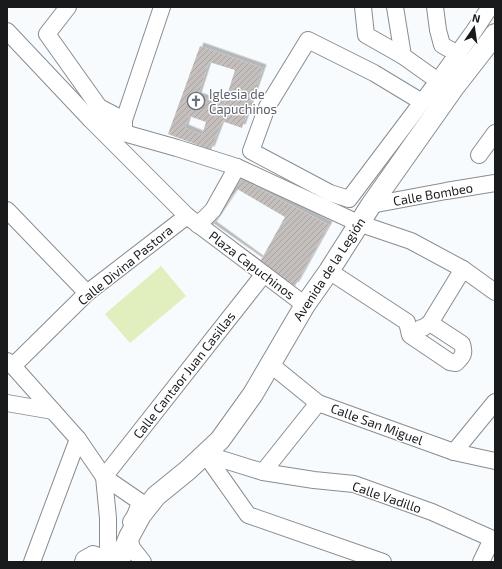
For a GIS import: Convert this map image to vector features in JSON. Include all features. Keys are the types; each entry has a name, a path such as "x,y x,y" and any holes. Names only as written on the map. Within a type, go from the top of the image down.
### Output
{"main road":[{"name":"Avenida de la Legión","path":"112,561 119,535 130,515 147,498 188,470 220,440 253,394 305,305 329,271 446,83 490,41 495,34"},
{"name":"Avenida de la Legión","path":"112,561 141,515 147,498"}],"street":[{"path":"68,7 47,34 99,107 122,134 177,148 237,167 358,223 411,241 463,269 495,292"},
{"path":"122,134 162,7"},
{"path":"363,7 366,35 446,83"},
{"path":"395,7 403,56"},
{"path":"435,7 438,30 442,45 458,54"},
{"name":"Avenida de la Legión","path":"422,102 374,73 308,40 267,107 251,151 330,193 349,199 422,102 446,83 458,54 490,7"},
{"name":"Plaza Capuchinos","path":"7,31 92,120 122,134 192,220 305,305"},
{"path":"478,154 495,133"},
{"name":"Plaza Capuchinos","path":"192,220 213,210 237,167"},
{"name":"Calle Bombeo","path":"370,205 495,183"},
{"path":"7,210 87,293"},
{"name":"Calle Divina Pastora","path":"10,364 87,293 192,220"},
{"path":"329,271 416,328 423,328 430,323 463,269"},
{"name":"Calle Cantaor Juan Casillas","path":"104,476 264,274"},
{"path":"407,322 410,335 450,362 456,363 462,357 464,351 462,344 430,323"},
{"path":"10,364 78,439 104,476 147,498"},
{"name":"Calle San Miguel","path":"270,364 318,403 454,452 495,461"},
{"path":"454,452 495,402"},
{"path":"7,403 53,411"},
{"path":"263,472 318,403"},
{"path":"32,562 78,439"},
{"path":"205,454 248,515 383,562"},
{"name":"Calle Vadillo","path":"205,454 263,472 314,480 354,484 432,512 493,540"},
{"path":"83,562 84,559 94,554 112,561 104,476"},
{"path":"130,534 132,548 143,562"},
{"path":"481,562 493,540"}],"green space":[{"path":"161,266 186,296 130,343 105,314"}],"building":[{"name":"Iglesia de Capuchinos","path":"200,46 263,68 242,128 222,121 211,150 168,134","holes":["209,62 235,70 224,105 198,96","189,116 206,122 202,135 185,128"]},
{"path":"241,179 329,225 295,286 209,226","holes":["237,189 285,217 261,260 213,225"]}],"place":[{"name":"Iglesia de Capuchinos","path":"196,101"}]}
